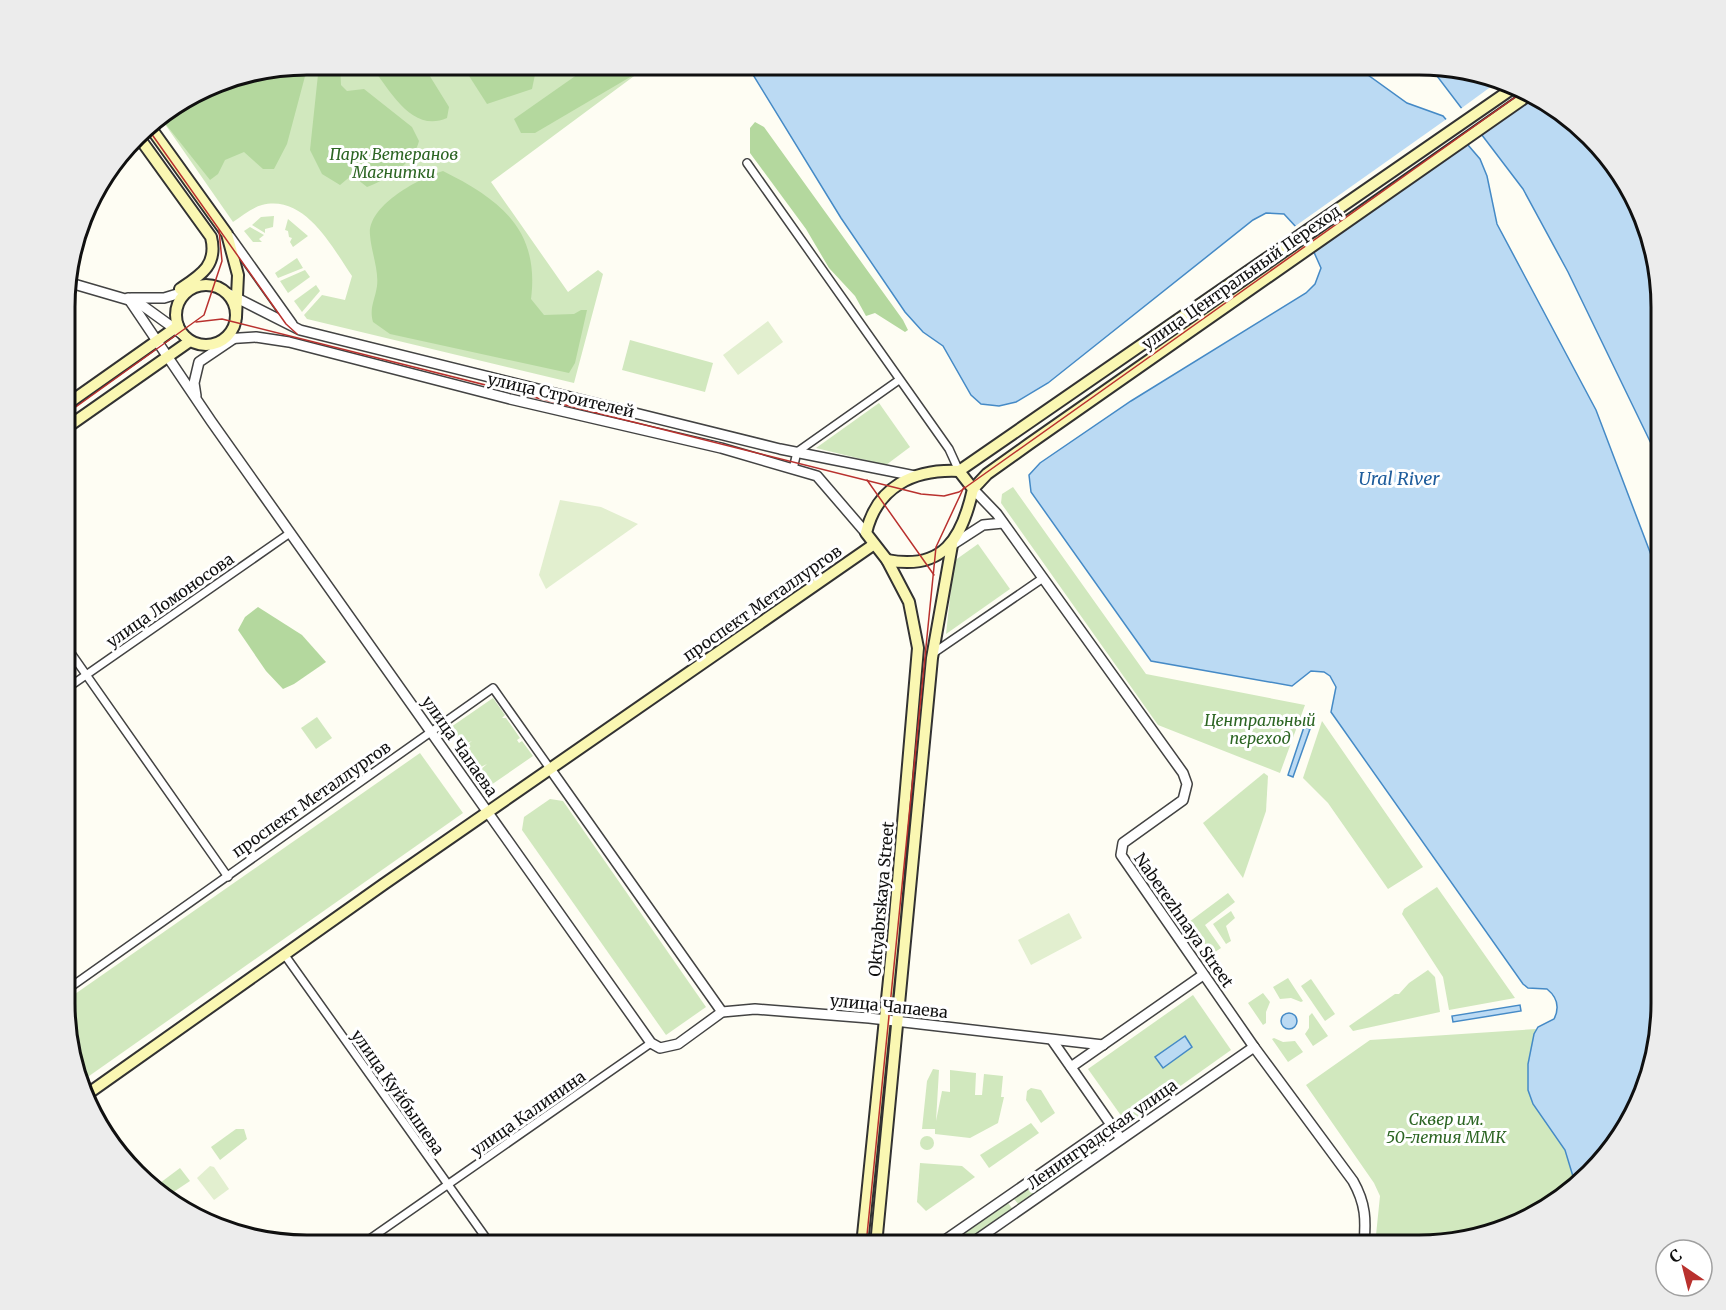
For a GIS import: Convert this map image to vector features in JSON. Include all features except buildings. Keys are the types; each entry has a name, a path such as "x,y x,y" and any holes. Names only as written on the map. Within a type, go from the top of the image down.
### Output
{"main road":[{"name":"улица Центральный Переход","path":"960,471 1507,92"},
{"name":"улица Центральный Переход","path":"973,489 1008,460 1522,99"},
{"path":"143,143 211,237 213,257 208,268 187,289 176,308 176,327 188,339 202,345 219,341 232,329 236,317 239,298 236,262 227,234 154,133"},
{"path":"187,289 212,285 227,293 234,303 236,317"},
{"path":"75,399 176,327"},
{"path":"75,422 167,357 188,339"},
{"path":"936,470 960,471 973,489 967,516 952,545 922,562 904,564 887,560 873,545 866,533 876,504 893,489 915,476 936,470"},
{"name":"проспект Металлургов","path":"92,1090 284,954 873,545"},
{"name":"Oktyabrskaya Street","path":"877,1235 933,654 952,545"},
{"name":"Oktyabrskaya Street","path":"863,1235 885,1020 918,648 909,602 887,560"}],"street":[{"path":"747,163 949,449 960,471"},
{"path":"227,234 295,328"},
{"path":"76,284 128,298 176,327"},
{"path":"128,298 150,298 187,289"},
{"name":"улица Строителей","path":"227,293 295,328 797,452 915,476"},
{"name":"улица Чапаева","path":"128,298 167,357 651,1043"},
{"path":"199,362 226,342 239,338"},
{"name":"улица Строителей","path":"219,341 239,338 289,342 510,399 721,448 818,476 866,533"},
{"path":"196,398 194,383 199,362 219,341"},
{"path":"793,469 797,452 899,380"},
{"name":"Naberezhnaya Street","path":"973,489 1003,523 1185,778 1186,792 1179,805 1128,839 1120,851 1123,860 1358,1190 1366,1214 1365,1235"},
{"path":"952,545 983,525 1003,523"},
{"name":"улица Ломоносова","path":"75,683 290,532"},
{"path":"933,654 1043,578"},
{"path":"75,659 228,877"},
{"name":"проспект Металлургов","path":"75,983 493,688 550,770"},
{"path":"550,770 722,1012 678,1044 660,1048 651,1043"},
{"name":"улица Куйбышева","path":"284,954 484,1235"},
{"path":"1071,1067 1203,975"},
{"name":"улица Чапаева","path":"722,1012 755,1009 885,1020 1103,1045"},
{"path":"1052,1040 1121,1139"},
{"name":"улица Калинина","path":"376,1235 651,1043"},
{"name":"Ленинградская улица","path":"983,1235 1254,1047"},
{"name":"Ленинградская улица","path":"952,1235 1111,1125"}],"green space":[{"name":"Парк Ветеранов Магнитки","path":"292,75 635,75 491,182 568,292 598,270 603,274 574,383 307,319 304,315 322,295 345,300 352,276 326,238 304,215 291,207 277,204 258,206 233,222 165,124 191,106 232,87 262,79"},
{"path":"305,75 287,144 274,169 263,169 244,152 225,160 218,174 210,180 165,124 191,106 232,87 262,79"},
{"path":"318,75 340,75 341,85 347,91 364,89 412,127 419,141 411,157 399,170 367,187 352,175 340,185 322,174 310,150"},
{"path":"377,75 429,75 449,107 447,118 434,121 422,120 402,106"},
{"path":"468,75 535,75 532,89 487,104"},
{"path":"577,75 634,75 535,133 521,133 514,119"},
{"path":"755,122 764,127 908,330 905,332 875,313 866,316 855,296 829,268 806,229 750,153 750,128"},
{"path":"443,171 482,193 511,219 522,235 529,253 532,275 531,299 544,315 574,314 587,310 575,363 569,373 390,334 373,322 372,308 377,280 370,235 371,224 385,204 396,195 421,180"},
{"path":"274,216 273,227 265,229 265,233 252,225 261,217"},
{"path":"288,219 308,236 293,247 290,242 292,238 285,230"},
{"path":"250,227 264,235 259,239 262,242 253,242 244,231"},
{"path":"297,258 303,268 278,278 275,273"},
{"path":"305,270 310,277 288,293 280,281"},
{"path":"316,285 320,291 302,312 294,301"},
{"path":"768,321 783,342 738,375 723,355"},
{"path":"630,340 713,363 705,392 622,370"},
{"path":"879,403 910,447 886,465 816,448"},
{"name":"Центральный переход","path":"1013,487 1146,674 1305,705 1280,773 1158,725 1001,503 1002,494"},
{"path":"560,500 601,507 638,524 546,589 539,575"},
{"path":"978,544 1010,589 946,634 954,561"},
{"path":"258,607 302,635 326,662 283,689 266,671 238,630 245,617"},
{"path":"493,698 505,715 502,718 506,718 520,738 517,740 519,743 522,741 533,756 491,785 480,770 487,764 479,768 464,747 472,741 463,745 451,727"},
{"path":"317,717 332,738 316,749 301,728"},
{"path":"1322,721 1423,867 1388,889 1328,803 1303,778"},
{"path":"420,753 463,813 87,1078 79,1048 75,994"},
{"path":"1264,773 1268,776 1266,811 1243,878 1203,823"},
{"path":"550,799 563,801 706,1007 666,1035 522,830 524,817"},
{"path":"1437,887 1515,998 1449,1010 1443,977 1402,914 1404,909"},
{"path":"1228,893 1235,902 1205,925 1221,948 1212,954 1189,922"},
{"path":"1231,911 1235,918 1226,926 1231,941 1226,944 1213,924"},
{"path":"1069,913 1082,938 1031,965 1018,940"},
{"path":"1428,970 1435,977 1440,1012 1353,1031 1349,1026 1395,994 1399,994 1409,983"},
{"path":"1288,978 1303,1001 1291,998 1280,999 1273,987"},
{"path":"1311,979 1335,1014 1325,1021 1301,986"},
{"path":"1263,993 1270,1002 1266,1012 1266,1023 1263,1025 1248,1003"},
{"path":"1193,995 1231,1050 1127,1124 1088,1069"},
{"path":"1312,1013 1328,1036 1313,1046 1305,1034 1309,1028 1309,1016"},
{"name":"Сквер им. 50-летия ММК","path":"1536,1029 1528,1064 1528,1090 1533,1104 1565,1150 1573,1176 1535,1204 1494,1223 1464,1231 1434,1235 1376,1235 1380,1196 1374,1183 1306,1085 1370,1040"},
{"path":"1272,1039 1283,1042 1295,1041 1303,1052 1288,1062"},
{"path":"933,1069 939,1070 936,1121 942,1091 950,1092 950,1070 976,1073 975,1095 982,1095 984,1074 1003,1076 1001,1097 1004,1097 998,1123 970,1138 935,1134 935,1129 922,1129 927,1081"},
{"path":"1031,1088 1041,1090 1055,1113 1041,1123 1026,1100 1027,1091"},
{"path":"1031,1123 1039,1133 989,1168 980,1155"},
{"path":"236,1129 244,1129 247,1139 220,1160 211,1147"},
{"path":"1106,1133 1112,1141 1020,1206 1014,1199"},
{"path":"924,1136 930,1136 934,1143 930,1150 924,1150 920,1146 920,1140"},
{"path":"920,1163 962,1166 975,1177 926,1211 917,1202"},
{"path":"210,1166 214,1167 229,1189 214,1200 197,1178"},
{"path":"180,1168 190,1181 173,1192 161,1183"},
{"path":"1008,1203 1014,1211 979,1235 962,1235"}],"water":[{"name":"Ural River","path":"753,75 1368,75 1407,103 1443,116 1480,159 1487,176 1497,224 1596,410 1651,555 1651,1018 1647,1048 1639,1078 1627,1106 1603,1144 1573,1176 1565,1150 1533,1104 1528,1090 1528,1064 1534,1034 1538,1027 1554,1019 1557,1010 1555,999 1547,989 1528,988 1523,984 1331,712 1336,687 1330,676 1324,672 1311,671 1292,686 1151,661 1031,492 1029,475 1040,463 1131,401 1306,293 1315,284 1321,268 1309,241 1284,214 1266,213 1253,220 1048,383 1016,402 999,406 981,404 971,395 943,346 923,332 905,312 841,218"},
{"path":"1437,75 1464,79 1494,87 1548,114 1583,143 1620,191 1639,232 1647,262 1651,292 1651,443 1568,272 1523,189"},
{"path":"1304,727 1310,729 1293,777 1288,775"},
{"path":"1520,1005 1521,1011 1453,1022 1452,1016"},
{"path":"1289,1013 1297,1021 1289,1029 1281,1021"},
{"path":"1185,1036 1192,1047 1163,1068 1155,1057"}],"pier":[{"path":"1491,86 1527,102 1478,136 1459,110"},
{"path":"1448,118 1470,142 1313,253 1294,227"}],"tram line":[{"path":"196,322 222,319 921,494 944,496 959,492 1516,97"},
{"path":"152,135 286,324 297,334"},
{"path":"75,408 204,315 222,261 219,230"},
{"path":"867,480 934,575"},
{"path":"867,1235 936,547 964,487"}]}
